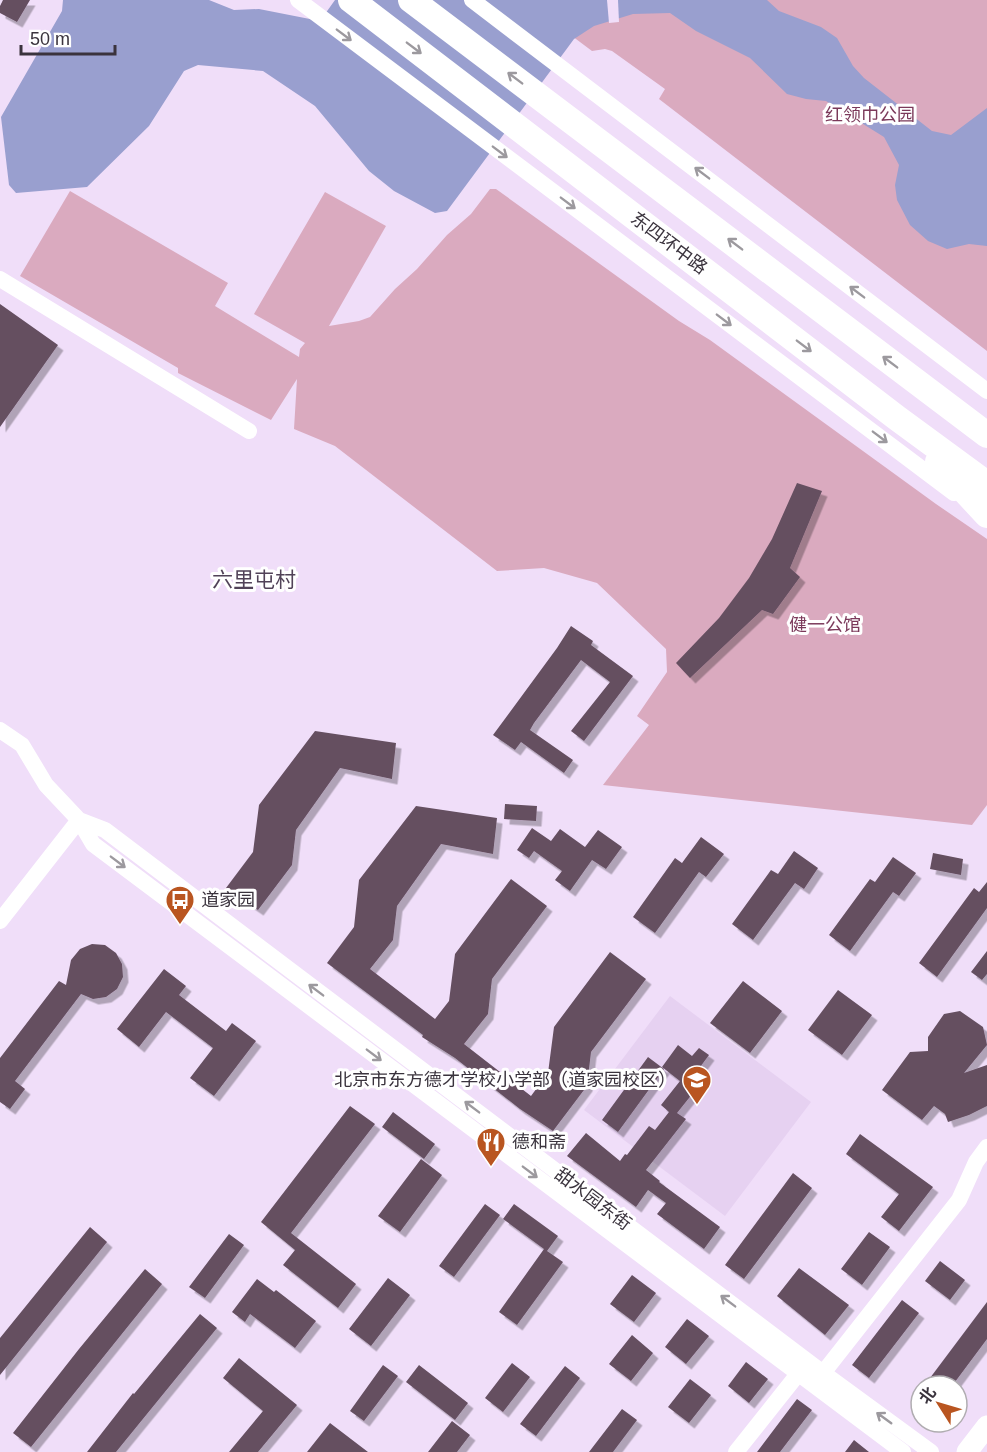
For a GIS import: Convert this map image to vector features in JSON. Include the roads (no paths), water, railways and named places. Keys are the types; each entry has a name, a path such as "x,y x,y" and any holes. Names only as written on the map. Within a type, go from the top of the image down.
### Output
{"highway":[{"name":"东四环中路","path":"351,0 987,484"},
{"path":"411,0 987,435"},
{"path":"920,384 987,417"},
{"path":"897,417 987,516"}],"main road":[{"path":"967,1452 987,1426"}],"street":[{"name":"东四环中路","path":"298,0 987,516"},
{"path":"472,0 987,391"},
{"path":"0,279 249,430"},
{"name":"甜水园东街","path":"0,730 22,745 46,785 79,820 93,844 903,1452"},
{"path":"0,921 79,820"},
{"name":"甜水园东街","path":"79,820 105,830 823,1373 931,1452"},
{"path":"823,1373 959,1200 976,1162 987,1147"},
{"path":"736,1452 798,1374"}],"water":[{"path":"63,0 209,0 234,10 259,9 320,21 335,0 767,0 779,11 821,27 837,38 853,66 864,78 932,131 951,135 987,108 987,246 969,244 947,249 928,241 910,225 897,200 895,185 899,165 884,137 826,101 787,94 750,58 696,31 670,13 633,14 594,26 574,39 447,211 435,213 394,191 369,171 315,106 263,71 198,65 184,71 149,126 87,187 16,193 9,185 1,117 62,11"}],"place":[{"name":"道家园","path":"180,926"},
{"name":"北京市东方德才学校小学部（道家园校区）","path":"697,1106"},
{"name":"德和斋","path":"491,1168"}],"district":[{"name":"六里屯村","path":"254,579"}],"park label":[{"name":"红领巾公园","path":"870,115"},
{"name":"健一公馆","path":"825,625"}]}
